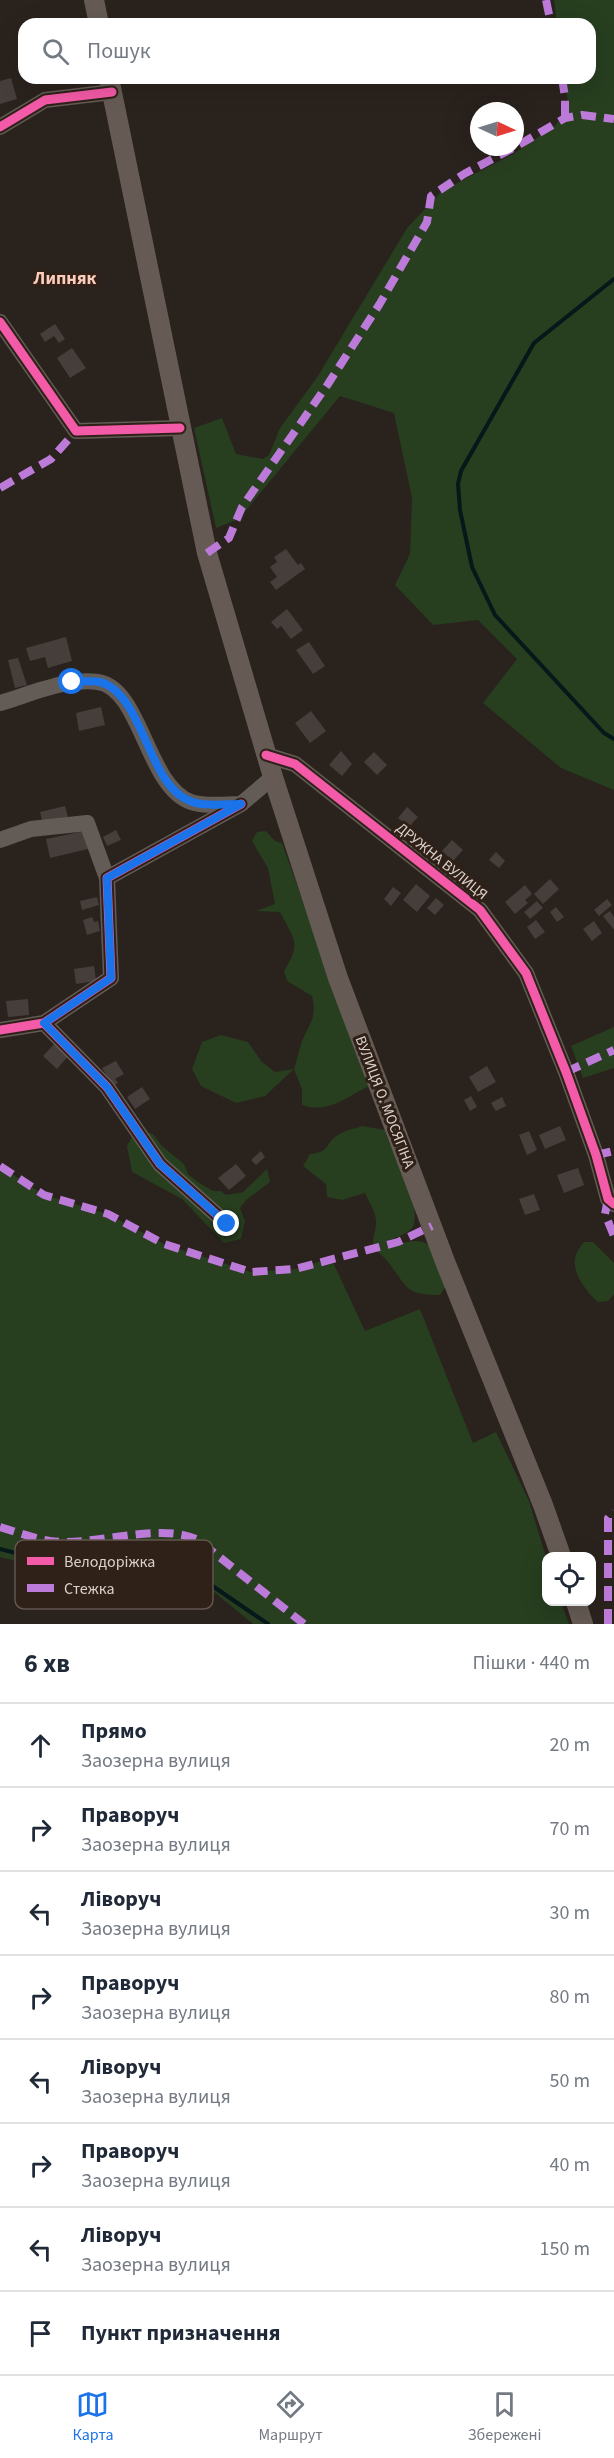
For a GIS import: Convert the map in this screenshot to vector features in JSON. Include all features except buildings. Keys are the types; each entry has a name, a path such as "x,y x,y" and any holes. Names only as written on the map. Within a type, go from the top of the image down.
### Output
{"main road":[{"path":"94,0 98,18"},
{"path":"110,85 207,553 266,755"},
{"name":"ВУЛИЦЯ О. МОСЯГІНА","path":"266,755 338,978 559,1552"},
{"path":"577,1606 583,1624"}],"street":[{"path":"0,127 45,100 110,85"},
{"path":"0,322 76,431 180,428"},
{"path":"0,703 72,682 100,682 116,691 129,708 168,784 179,796 192,802 241,804"},
{"name":"ДРУЖНА ВУЛИЦЯ","path":"266,755 295,764 480,910 526,972 574,1093 596,1155 608,1199 614,1204"},
{"path":"107,878 241,804 273,777"},
{"path":"0,840 31,829 87,823 107,878 111,978 44,1023 0,1030"},
{"path":"44,1023 107,1087 160,1164 227,1224"}],"green space":[{"path":"554,0 614,0 614,790 561,768 483,703 517,659 478,620 433,625 395,585 410,554 412,498 394,413 340,396 239,519 216,528 194,428 222,418 236,454 263,459 269,455 280,428 318,376 407,228 442,191 509,156 524,156 524,147 556,125 568,104 566,84 596,84 596,18 556,18"},
{"path":"266,831 275,841 282,843 369,1086 329,1106 302,1105 302,1089 294,1069 314,1010 312,996 287,981 284,971 293,953 292,935 280,912 256,911 275,904 268,868 252,841 257,832"},
{"path":"614,1027 614,1068 583,1078 571,1046"},
{"path":"221,1035 248,1042 262,1062 275,1072 294,1069 265,1096 236,1103 201,1086 192,1069 202,1042"},
{"path":"362,1126 385,1130 402,1165 412,1194 415,1214 412,1228 387,1241 422,1242 434,1250 448,1283 440,1295 420,1294 408,1288 375,1248 373,1240 376,1220 365,1193 342,1200 327,1197 326,1184 303,1166 310,1154 325,1149 340,1133"},
{"path":"136,1129 153,1134 162,1146 184,1164 188,1174 198,1182 213,1191 221,1191 226,1195 243,1192 267,1169 270,1182 246,1200 240,1208 245,1221 241,1239 224,1243 182,1199 132,1172 127,1146"},
{"path":"0,1166 44,1195 108,1214 164,1244 251,1272 295,1269 331,1258 365,1331 420,1309 473,1443 496,1432 529,1501 544,1552 542,1552 542,1606 562,1606 569,1624 253,1624 213,1592 213,1540 15,1540 15,1561 0,1557"},
{"path":"584,1242 593,1242 614,1263 614,1294 608,1301 598,1302 577,1275 576,1255"}],"waterway":[{"path":"614,279 534,343 461,471 458,484 460,510 472,567 495,615 604,733 614,739"},
{"path":"0,1549 15,1553"},
{"path":"213,1586 268,1624"}],"marked path":[{"path":"546,0 550,18"},
{"path":"563,84 565,118"},
{"path":"207,553 229,538 242,507 328,384 379,305 427,222 431,196 464,174 565,118 582,115 614,119"},
{"path":"0,488 51,459 76,431"},
{"path":"566,1072 614,1050"},
{"path":"596,1155 614,1151"},
{"path":"0,1166 44,1195 108,1214 164,1244 251,1272 295,1269 398,1242 432,1226"},
{"path":"608,1199 605,1214 614,1236"},
{"path":"608,1624 608,1518 614,1511"},
{"path":"0,1527 44,1540"},
{"path":"94,1540 164,1533 198,1540"},
{"path":"213,1552 304,1624"}],"cycle path":[{"path":"0,127 45,100 112,92"},
{"path":"0,322 76,431 180,428"},
{"path":"266,755 295,764 480,910 526,973 566,1072 596,1155 608,1199 614,1204"},
{"path":"0,1030 44,1023 111,978 107,878 241,804"},
{"path":"44,1023 107,1087 160,1164 227,1224"}],"district":[{"name":"Липняк","path":"65,278"}],"route":[{"path":"72,682 100,682 116,691 129,708 168,784 179,796 192,802 241,804 107,878 111,978 44,1023 107,1087 160,1164 227,1224"}]}
